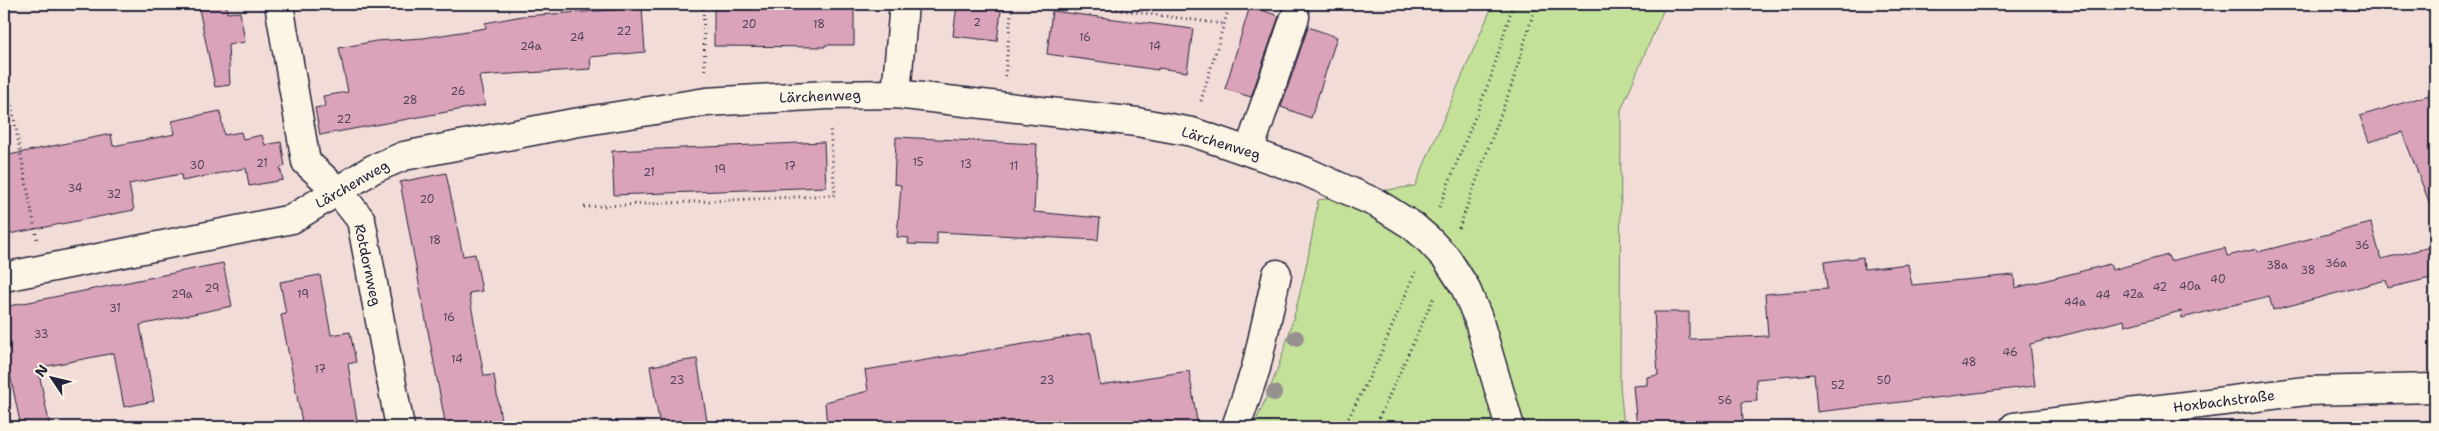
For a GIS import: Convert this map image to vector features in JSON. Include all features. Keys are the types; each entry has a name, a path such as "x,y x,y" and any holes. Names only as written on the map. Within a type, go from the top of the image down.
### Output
{"street":[{"name":"Rotdornweg","path":"279,4 306,162 339,192 361,220 400,427"},
{"path":"896,94 904,4"},
{"path":"1249,151 1295,17"},
{"name":"Lärchenweg","path":"4,277 292,219 339,192 373,169 404,156 572,123 706,102 828,95 896,94 1137,122 1192,132 1305,171 1378,204 1413,226 1447,259 1465,287 1478,318 1510,427"},
{"path":"1236,427 1256,368 1277,274"},
{"name":"Hoxbachstraße","path":"2014,427 2306,391 2435,388"}],"path":[{"path":"704,4 706,102"},
{"path":"1002,106 1012,4"},
{"path":"1077,4 1223,24"},
{"path":"1192,132 1230,4"},
{"path":"1375,427 1433,299 1512,84 1536,4"},
{"path":"4,66 43,269"},
{"path":"584,207 835,195 828,95"}],"green space":[{"path":"1493,4 1666,4 1621,110 1620,386 1624,427 1253,427 1286,344 1308,258 1318,200 1415,186"}],"building":[{"path":"198,4 227,4 227,13 240,12 245,42 228,45 230,85 215,87"},
{"path":"714,4 854,4 854,45 825,45 825,47 714,46"},
{"path":"957,4 1002,4 997,41 953,36"},
{"path":"1250,6 1279,16 1251,97 1225,89"},
{"path":"642,8 645,52 590,57 591,69 479,76 485,105 320,135 315,108 325,106 323,96 348,92 339,48 376,41 423,38 486,28 485,23 522,16"},
{"path":"1052,11 1193,29 1187,72 1158,68 1158,70 1047,54"},
{"path":"1308,27 1337,37 1311,118 1281,107"},
{"path":"2429,95 2435,116 2435,212 2433,212 2402,132 2369,142 2360,116"},
{"path":"220,111 224,135 241,132 243,139 262,135 265,145 281,142 285,166 280,168 283,180 249,186 246,168 182,181 181,174 129,184 134,210 4,235 4,156 111,134 113,146 175,134 172,121"},
{"path":"896,137 1037,144 1034,212 1100,218 1098,240 937,232 937,245 908,244 909,238 897,237 901,185 894,184"},
{"path":"824,142 826,187 614,195 612,151"},
{"path":"446,173 463,256 475,254 482,291 469,293 484,376 494,375 502,427 446,427 400,182"},
{"path":"2371,223 2381,259 2435,246 2435,277 2388,288 2386,280 2273,310 2269,296 2182,318 2181,311 2125,326 2124,320 2030,344 2035,386 1817,412 1814,374 1756,379 1757,401 1742,402 1743,422 1681,427 1637,427 1633,386 1647,385 1647,377 1658,375 1654,312 1689,312 1689,339 1768,336 1765,294 1827,289 1824,262 1863,257 1864,269 1908,264 1912,285 2014,275 2015,288 2110,264 2112,270 2168,255 2170,261 2225,248 2227,256 2257,249 2258,252"},
{"path":"223,263 232,306 140,325 154,401 124,407 114,353 38,368 50,427 21,427 10,374 4,375 4,307"},
{"path":"320,275 331,335 350,332 356,362 348,364 358,427 303,427 281,315 286,314 280,282"},
{"path":"1091,333 1100,385 1189,371 1198,427 827,427 825,402 868,391 865,370"},
{"path":"697,359 708,427 660,427 650,366"}]}
